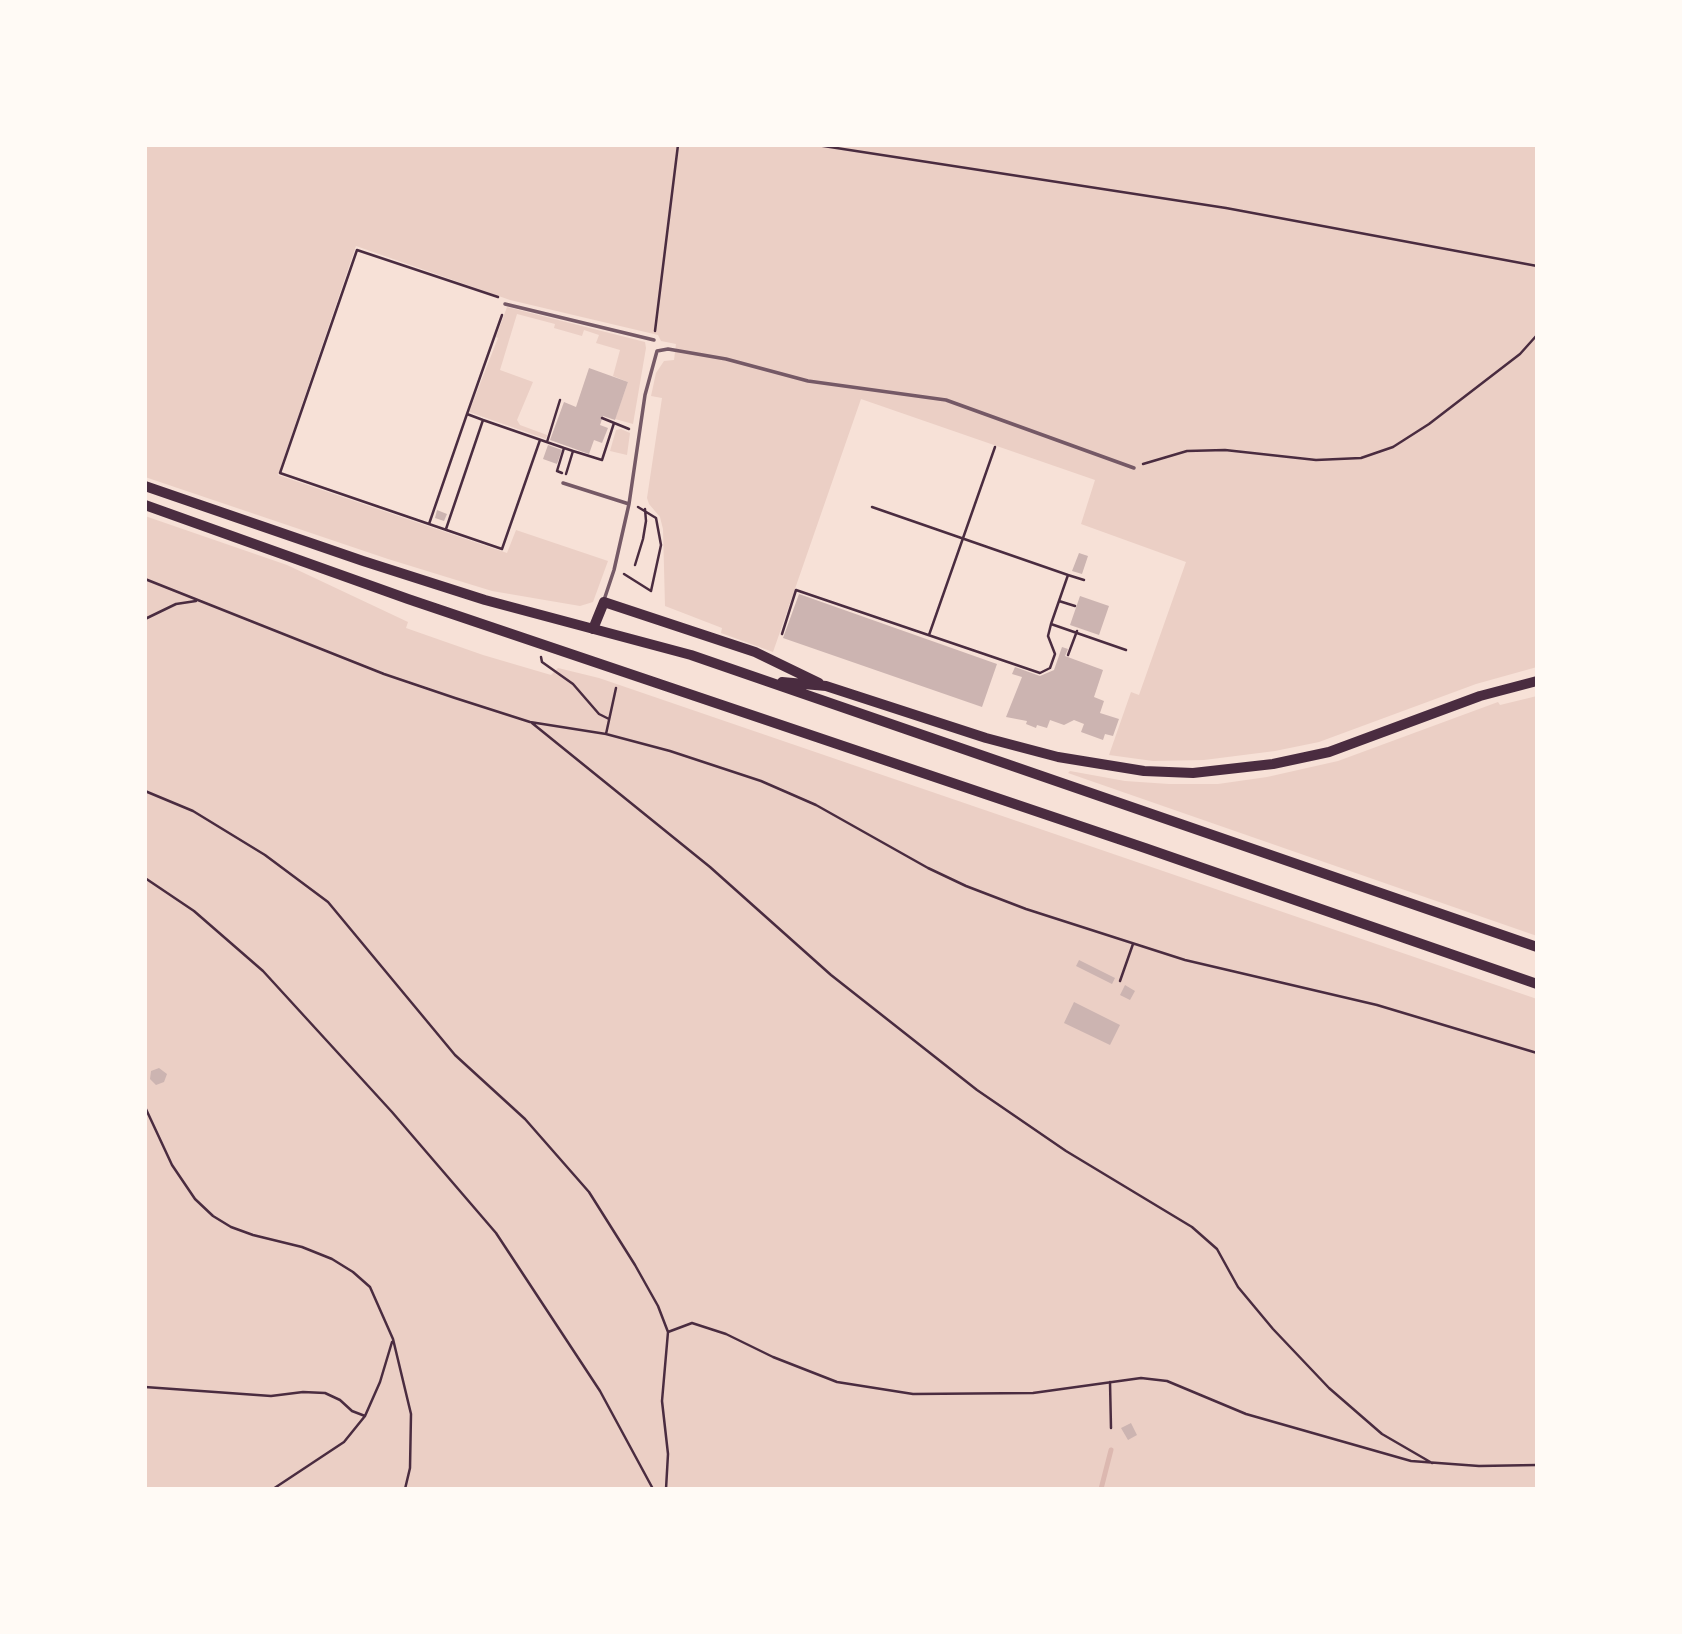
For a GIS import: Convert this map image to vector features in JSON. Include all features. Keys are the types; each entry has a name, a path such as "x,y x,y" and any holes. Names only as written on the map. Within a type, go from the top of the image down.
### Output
{"highway":[{"path":"145,486 485,600 691,655 1537,947"},
{"path":"145,505 408,599 1537,984"},
{"path":"593,629 604,602 755,652 826,686 942,725 1038,752 1111,767 1193,773 1273,765 1329,752 1480,696 1537,681"},
{"path":"765,681 826,686"}],"lane":[{"path":"505,304 654,340"},
{"path":"604,602 629,504 639,433 657,351 668,349 726,359 808,381 946,400 1134,468"},
{"path":"563,483 629,504"}],"path":[{"path":"654,340 678,145"},
{"path":"817,145 1226,208 1535,265 1537,273"},
{"path":"429,524 506,300 357,250 280,473 502,549 540,440"},
{"path":"1134,468 1187,451 1225,450 1316,460 1361,458 1393,447 1429,424 1520,354 1537,335"},
{"path":"547,442 561,400"},
{"path":"467,414 602,460 614,423"},
{"path":"602,418 639,433"},
{"path":"446,528 483,419"},
{"path":"929,635 995,447"},
{"path":"564,448 557,471 566,474"},
{"path":"563,483 573,451"},
{"path":"614,570 628,575 650,591 661,545 656,518 645,509 629,504"},
{"path":"872,508 1084,580"},
{"path":"635,565 645,530 645,509"},
{"path":"782,634 796,590 1040,673 1050,668 1055,654 1048,636 1068,575"},
{"path":"145,579 407,682 530,722 606,734 670,751 761,781 816,806 892,850 966,886 1026,909 1133,944 1237,973 1377,1005 1537,1053"},
{"path":"145,619 176,604 200,600"},
{"path":"1059,601 1075,606"},
{"path":"1051,624 1126,650"},
{"path":"1068,655 1077,631"},
{"path":"560,674 573,684 599,714 609,719"},
{"path":"606,734 616,688"},
{"path":"530,722 710,867 831,975 977,1090 1066,1151 1192,1227 1216,1249 1238,1287 1273,1329 1329,1388 1382,1434 1432,1463"},
{"path":"145,792 204,817 265,855 328,902 454,1055 525,1119 589,1192 635,1265 658,1306 668,1332 662,1401 668,1454 666,1489"},
{"path":"145,878 194,911 263,971 392,1112 496,1233 600,1391 653,1489"},
{"path":"1120,981 1133,944"},
{"path":"145,1107 172,1165 204,1208 231,1227 302,1247 332,1259 370,1287 393,1339 411,1414 410,1468 405,1489"},
{"path":"668,1332 692,1323 726,1334 773,1357 837,1382 913,1394 1033,1393 1140,1378 1167,1381 1246,1414 1411,1461 1537,1465"},
{"path":"273,1489 344,1442 365,1416 380,1382 393,1339"},
{"path":"1110,1382 1111,1428"},
{"path":"145,1387 271,1396 303,1392 325,1393 340,1400 352,1411 365,1416"}],"shaded area":[{"path":"145,145 1537,145 1537,667 1476,684 1319,742 1204,760 1153,761 1109,755 1131,692 1139,695 1186,562 1081,524 1095,480 861,399 773,652 721,633 722,628 665,606 663,529 660,517 647,498 662,398 651,396 656,373 664,361 674,360 676,344 661,341 658,335 510,300 356,246 278,475 507,553 516,530 608,561 593,602 580,606 492,591 145,477"},
{"path":"507,307 645,342 633,424 615,419 628,382 613,376 620,350 596,343 599,335 584,330 582,336 554,328 555,324 517,314 500,370 533,382 517,420 520,425 547,435 546,439 469,412"},
{"path":"616,430 630,433 627,455 610,451"},
{"path":"145,516 287,565 408,622 406,628 483,655 551,675 558,668 599,678 1537,999 1537,1489 145,1489"},
{"path":"1537,696 1537,936 1068,773 1070,771 1125,781 1169,784 1218,784 1267,777 1338,761 1498,702 1500,705"}],"building":[{"path":"589,368 628,382 615,420 603,416 600,425 608,428 602,443 594,440 589,454 550,440 564,402 576,407"},
{"path":"548,445 562,450 557,464 543,459"},
{"path":"437,510 447,514 444,521 435,518"},
{"path":"1079,553 1088,556 1082,574 1072,571"},
{"path":"799,594 997,664 982,707 783,638"},
{"path":"1080,596 1109,606 1099,635 1070,625"},
{"path":"1062,647 1068,649 1065,656 1103,670 1094,697 1104,701 1100,713 1119,719 1113,736 1105,734 1103,740 1081,732 1084,724 1074,720 1064,725 1050,720 1047,728 1037,725 1036,728 1026,724 1027,721 1006,717 1022,677 1012,674 1015,667 1040,676 1054,670"},
{"path":"1079,960 1115,978 1112,984 1076,966"},
{"path":"1125,985 1135,991 1130,1000 1120,995"},
{"path":"1074,1002 1120,1025 1110,1045 1064,1023"},
{"path":"159,1068 167,1074 164,1082 156,1085 150,1079 151,1071"},
{"path":"1131,1423 1137,1435 1128,1440 1121,1428"}],"waterway":[{"path":"1101,1489 1111,1450"}]}
